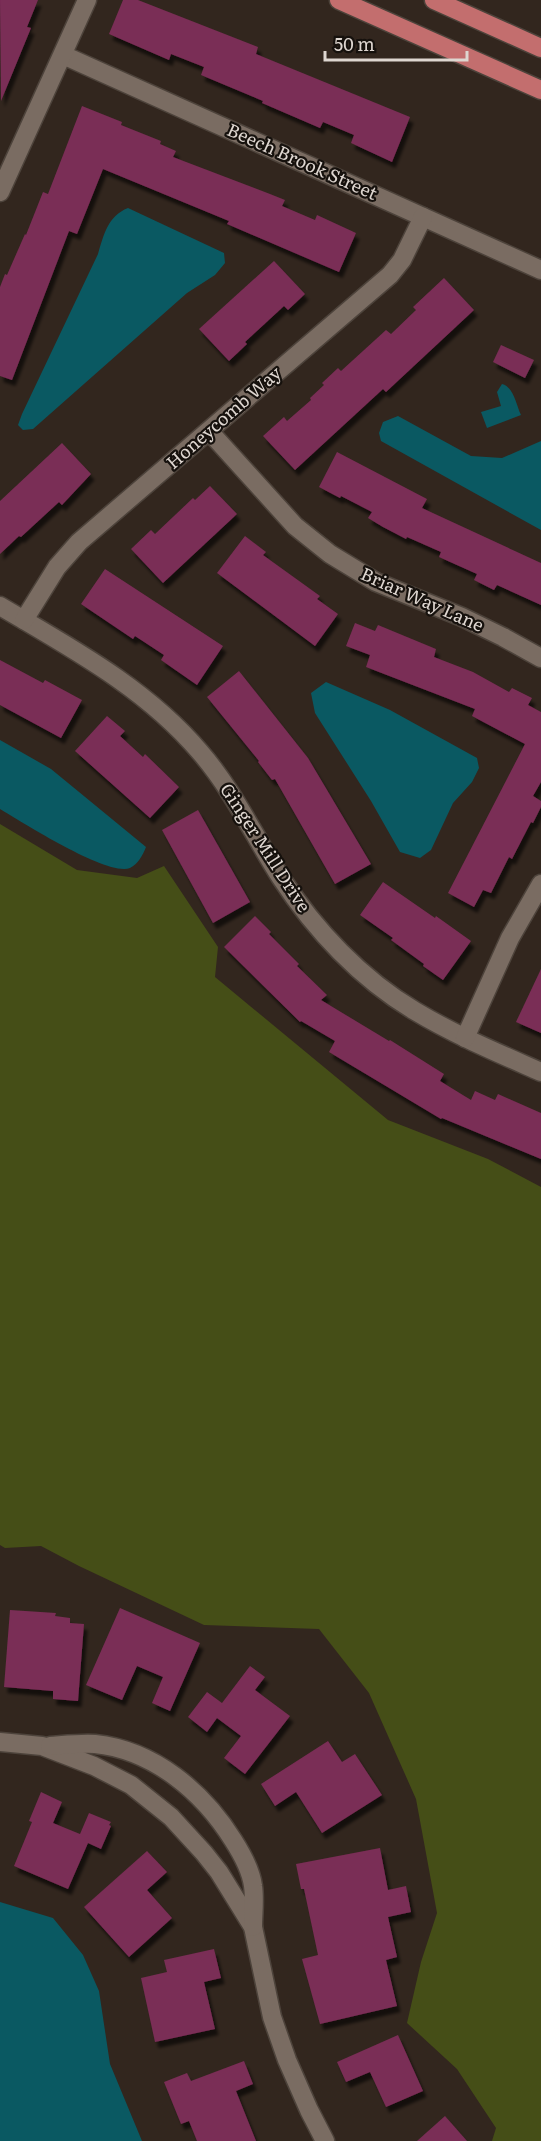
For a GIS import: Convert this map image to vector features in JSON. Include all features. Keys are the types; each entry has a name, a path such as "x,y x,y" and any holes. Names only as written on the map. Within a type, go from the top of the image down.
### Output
{"main road":[{"path":"339,0 541,90"},
{"path":"434,0 541,48"}],"street":[{"path":"0,192 87,0"},
{"name":"Beech Brook Street","path":"63,55 541,270"},
{"name":"Honeycomb Way","path":"24,620 57,567 79,542 390,275 402,260 423,217"},
{"name":"Briar Way Lane","path":"209,431 295,526 330,554 376,582 462,617 541,658"},
{"name":"Ginger Mill Drive","path":"0,606 112,673 158,710 200,752 236,802 281,879 322,933 367,976 413,1010 465,1038 541,1072"},
{"path":"465,1038 510,938 541,884"},
{"path":"0,1742 42,1746 95,1744 123,1751 151,1761 196,1793 210,1807 226,1829 247,1866 253,1886 253,1927 272,2017 287,2060 325,2141"},
{"path":"42,1746 94,1766 131,1785 171,1816 219,1872 253,1927"}],"green space":[{"path":"0,824 77,870 137,878 164,866 218,947 215,977 388,1120 488,1159 541,1187 541,2141 492,2141 496,2128 457,2069 407,2023 421,1962 437,1913 416,1799 369,1693 319,1629 204,1625 41,1546 5,1548 0,1545"}],"water":[{"path":"128,208 224,253 225,263 215,275 187,293 33,429 23,430 18,425 22,414 98,254 108,227 121,211"},
{"path":"502,384 512,392 521,415 487,428 481,412 501,406 497,392"},
{"path":"398,416 471,456 502,458 541,441 541,530 381,441 379,433 383,422"},
{"path":"326,682 390,710 477,758 479,768 472,782 453,803 431,850 420,858 400,852 371,801 315,713 311,693"},
{"path":"0,740 51,769 146,847 138,862 130,868 119,869 85,857 0,809"},
{"path":"0,1902 53,1918 83,1955 99,1991 110,2064 142,2141 0,2141"}],"building":[{"path":"0,0 38,0 27,27 31,28 1,101"},
{"path":"123,0 138,0 258,47 256,54 410,117 392,162 351,143 354,135 323,122 320,128 201,75 204,67 171,54 169,60 109,34"},
{"path":"82,106 161,141 160,144 176,151 173,157 285,200 282,206 315,220 317,215 356,233 339,272 227,224 229,221 103,169 77,234 69,231 12,380 0,376 0,287 26,235 43,192 48,194"},
{"path":"274,261 305,294 288,310 284,306 245,342 247,344 229,361 199,329"},
{"path":"444,278 474,310 386,392 383,389 295,470 263,436 284,417 287,421 311,400 310,398 324,385 322,383 338,368 341,371 386,330 391,334 416,310 413,307"},
{"path":"501,345 534,360 525,378 493,362"},
{"path":"62,443 91,474 62,505 59,502 0,554 0,501"},
{"path":"337,452 427,499 422,508 541,563 541,605 497,585 494,590 474,580 477,574 439,557 441,552 407,537 406,539 383,527 368,518 372,512 319,487"},
{"path":"210,486 237,514 163,583 131,549 151,530 155,534 193,498 195,500"},
{"path":"245,536 266,552 263,555 320,596 317,599 338,614 315,646 217,573"},
{"path":"105,569 223,646 197,685 161,660 164,655 135,636 133,639 81,604"},
{"path":"355,623 375,631 378,625 436,649 434,657 473,672 509,692 512,688 532,698 528,705 541,712 541,782 533,796 541,801 541,807 512,859 509,857 491,893 483,890 474,907 448,893 525,744 472,716 475,709 366,667 370,655 346,646"},
{"path":"0,660 43,683 45,680 82,700 61,738 0,705"},
{"path":"239,671 308,758 371,864 335,884 275,779 272,780 207,697"},
{"path":"107,716 125,731 120,736 143,757 145,754 179,787 150,818 75,751"},
{"path":"198,810 250,902 213,923 162,830"},
{"path":"383,882 471,941 443,980 391,940 393,938 360,915"},
{"path":"255,916 271,932 269,934 299,964 297,966 327,995 321,1000 444,1074 440,1081 471,1100 475,1091 495,1100 498,1094 541,1113 541,1159 441,1119 329,1052 335,1041 300,1022 224,947"},
{"path":"541,969 541,1033 516,1022"},
{"path":"120,1608 200,1643 170,1711 152,1703 163,1677 137,1666 122,1700 86,1685"},
{"path":"10,1610 56,1613 55,1616 70,1618 70,1623 84,1624 78,1701 53,1699 53,1691 4,1687"},
{"path":"250,1666 265,1677 255,1690 290,1716 245,1774 224,1758 241,1736 217,1718 207,1732 188,1717 207,1692 222,1703"},
{"path":"328,1741 342,1762 355,1754 382,1795 322,1833 296,1792 275,1806 261,1784"},
{"path":"41,1792 62,1802 53,1823 80,1834 89,1813 111,1822 101,1849 88,1843 68,1889 14,1866 32,1822 29,1821"},
{"path":"380,1848 388,1890 406,1886 411,1912 388,1917 397,1957 386,1960 397,2006 320,2024 302,1959 318,1955 304,1889 301,1889 296,1864"},
{"path":"147,1851 167,1872 147,1890 172,1918 129,1957 84,1907"},
{"path":"214,1949 221,1978 204,1982 215,2029 155,2042 141,1978 167,1972 164,1960"},
{"path":"398,2035 423,2091 386,2107 370,2072 346,2082 337,2062"},
{"path":"244,2061 253,2084 236,2091 256,2141 197,2141 189,2121 181,2124 164,2082 187,2073 191,2081"},
{"path":"445,2116 467,2141 417,2141"}]}
